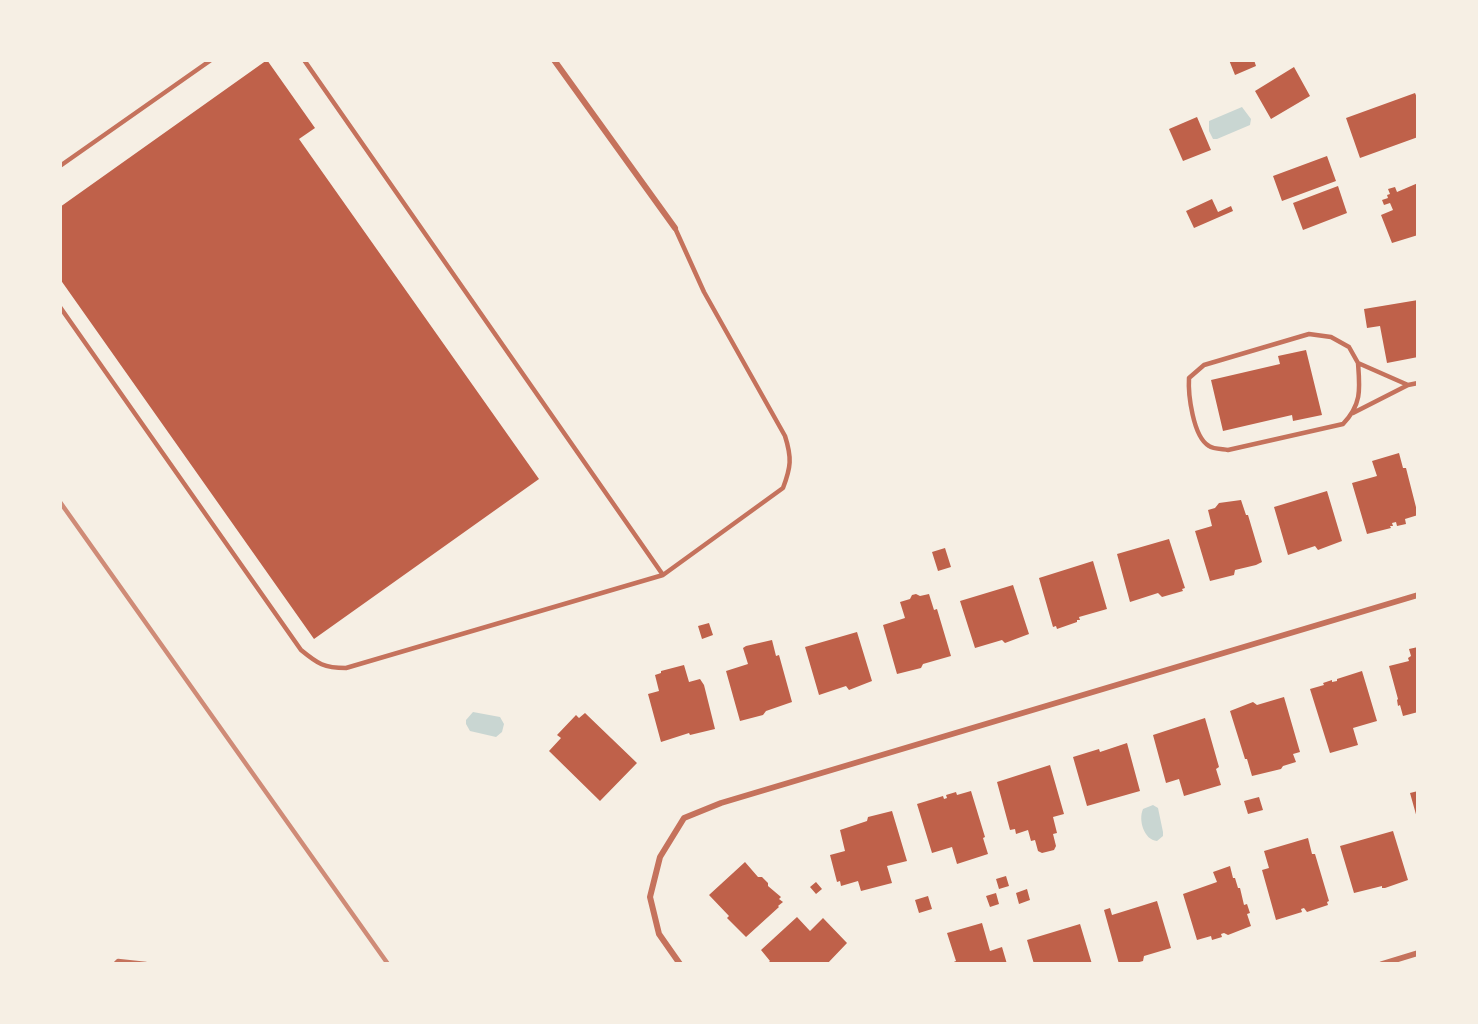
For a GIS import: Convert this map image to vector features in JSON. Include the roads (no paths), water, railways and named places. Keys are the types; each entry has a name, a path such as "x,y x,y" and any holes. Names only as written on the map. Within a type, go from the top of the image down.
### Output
{"street":[{"path":"554,60 675,228"},
{"path":"680,964 658,934 650,897 660,857 684,818 722,803 1418,595"},
{"path":"1382,964 1418,953"}],"lane":[{"path":"60,166 211,60"},
{"path":"304,60 663,575"},
{"path":"60,307 301,650 317,664 330,668 346,668 663,575 783,488 790,470 790,453 785,436 704,292 675,228"},
{"path":"1353,413 1360,390 1358,363 1349,347 1331,337 1309,334 1204,364 1189,378 1188,395 1200,436 1209,446 1228,450 1343,424 1353,413 1408,385 1418,383"},
{"path":"1358,363 1408,385"},
{"path":"114,964 118,961 147,964"}],"railway":[{"path":"60,502 388,964"}]}
